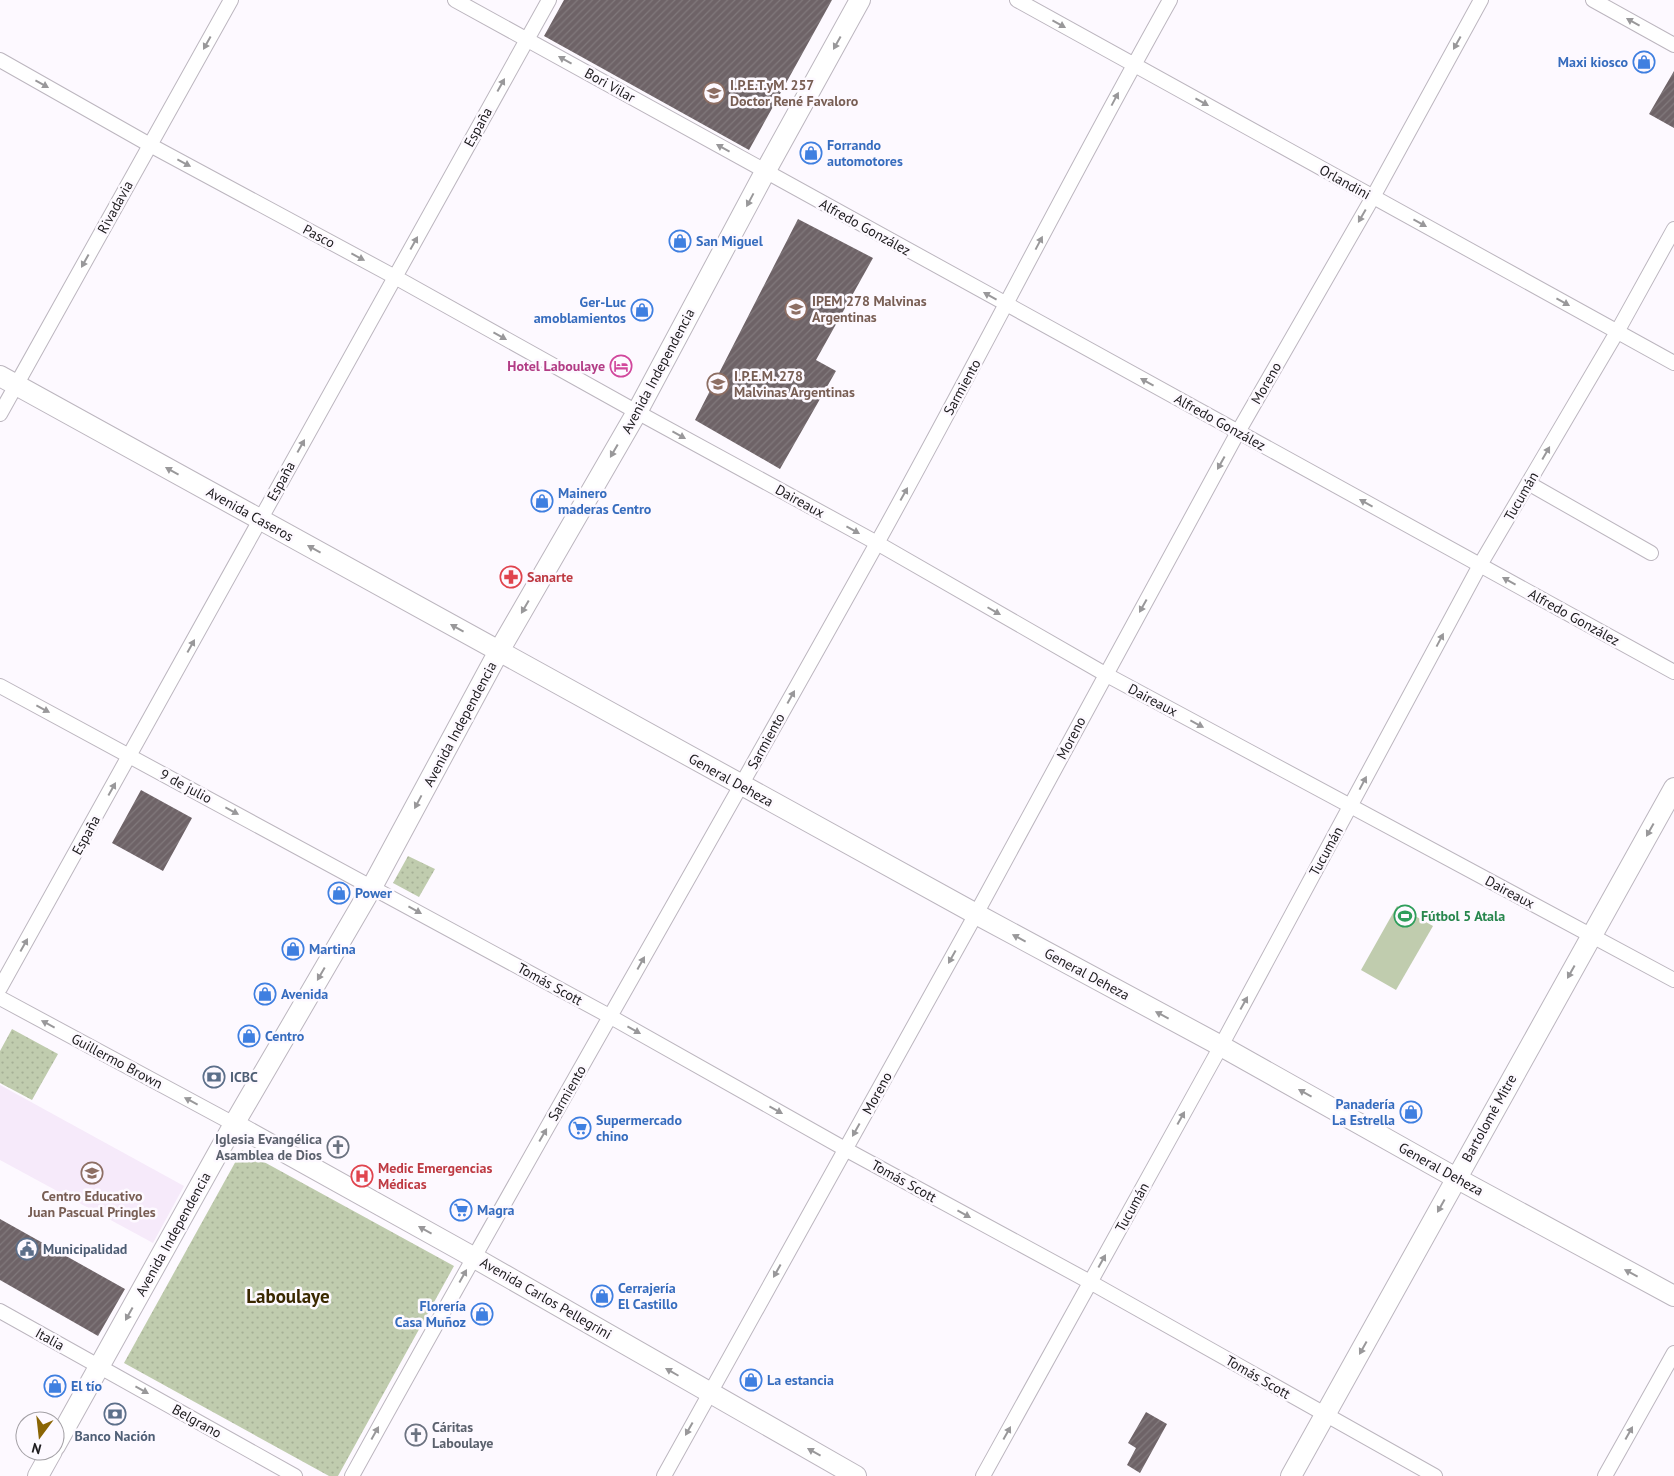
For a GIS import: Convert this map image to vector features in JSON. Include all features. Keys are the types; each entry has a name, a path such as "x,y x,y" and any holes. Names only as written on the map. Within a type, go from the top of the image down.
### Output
{"main road":[{"name":"Avenida Independencia","path":"65,1428 234,1124 372,887 499,652 637,412 765,172 860,0"},
{"name":"Avenida Caseros","path":"8,380 499,652"},
{"name":"General Deheza","path":"499,652 1221,1046 1456,1178 1674,1296"},
{"name":"Bartolomé Mitre","path":"1291,1476 1674,788"},
{"name":"Avenida Carlos Pellegrini","path":"234,1124 474,1256 856,1476"},
{"path":"38,1476 46,1461"}],"street":[{"name":"Rivadavia","path":"0,414 8,380 150,145 231,0"},
{"name":"Bori Vilar","path":"455,0 765,172"},
{"name":"España","path":"0,988 549,0"},
{"name":"Orlandini","path":"1017,0 1674,363"},
{"name":"Sarmiento","path":"352,1476 474,1256 877,544 1170,0"},
{"name":"Moreno","path":"664,1476 976,914 1238,432 1373,197 1481,0"},
{"path":"1592,0 1674,45"},
{"name":"Pasco","path":"0,60 150,145 395,277 637,412"},
{"name":"Alfredo González","path":"765,172 1674,672"},
{"name":"Tucumán","path":"983,1476 1221,1046 1480,565 1617,332 1674,229"},
{"name":"Daireaux","path":"637,412 877,544 1106,674 1674,980"},
{"path":"1528,483 1651,553"},
{"name":"9 de julio","path":"0,686 372,887"},
{"name":"Tomás Scott","path":"372,887 611,1017 845,1149 1090,1282 1436,1476"},
{"name":"Guillermo Brown","path":"0,998 234,1124"},
{"name":"Italia","path":"0,1311 100,1367"},
{"path":"1605,1476 1674,1353"},
{"name":"Belgrano","path":"100,1367 295,1476"}],"shaded area":[{"name":"Centro Educativo Juan Pascual Pringles","path":"0,1085 184,1186 153,1243 0,1160"}],"green space":[{"path":"408,856 435,869 419,897 393,883"},
{"path":"1397,906 1433,926 1396,990 1361,970"},
{"path":"12,1029 58,1054 32,1100 0,1083 0,1051"},
{"path":"242,1150 454,1266 338,1476 329,1476 124,1363"}],"building":[{"name":"I.P.E.T.yM. 257 Doctor René Favaloro","path":"564,0 832,0 749,150 544,36"},
{"path":"1674,71 1674,128 1649,114"},
{"name":"IPEM 278 Malvinas Argentinas","path":"798,219 873,258 816,360 836,371 780,469 695,420"},
{"path":"141,790 192,818 163,871 112,843"},
{"name":"Municipalidad","path":"0,1219 125,1289 98,1336 0,1280"},
{"path":"1146,1412 1167,1424 1140,1473 1127,1465 1136,1448 1128,1443"}],"place":[{"name":"Maxi kiosco","path":"1644,62"},
{"name":"I.P.E.T.yM. 257 Doctor René Favaloro","path":"714,93"},
{"name":"Forrando automotores","path":"811,153"},
{"name":"San Miguel","path":"680,241"},
{"name":"IPEM 278 Malvinas Argentinas","path":"796,309"},
{"name":"Ger-Luc amoblamientos","path":"642,310"},
{"name":"Hotel Laboulaye","path":"621,366"},
{"name":"I.P.E.M. 278 Malvinas Argentinas","path":"718,384"},
{"name":"Mainero maderas Centro","path":"542,501"},
{"name":"Sanarte","path":"511,577"},
{"name":"Power","path":"339,893"},
{"name":"Fútbol 5 Atala","path":"1405,916"},
{"name":"Martina","path":"293,949"},
{"name":"Avenida","path":"265,994"},
{"name":"Centro","path":"249,1036"},
{"name":"ICBC","path":"214,1077"},
{"name":"Panadería La Estrella","path":"1411,1112"},
{"name":"Supermercado chino","path":"580,1128"},
{"name":"Iglesia Evangélica Asamblea de Dios","path":"338,1147"},
{"name":"Centro Educativo Juan Pascual Pringles","path":"92,1173"},
{"name":"Medic Emergencias Médicas","path":"362,1176"},
{"name":"Magra","path":"461,1210"},
{"name":"Municipalidad","path":"27,1249"},
{"name":"Cerrajería El Castillo","path":"602,1296"},
{"name":"Florería Casa Muñoz","path":"482,1314"},
{"name":"La estancia","path":"751,1380"},
{"name":"El tío","path":"55,1386"},
{"name":"Banco Nación","path":"115,1414"},
{"name":"Cáritas Laboulaye","path":"416,1435"}],"district":[{"name":"Laboulaye","path":"288,1296"}]}
